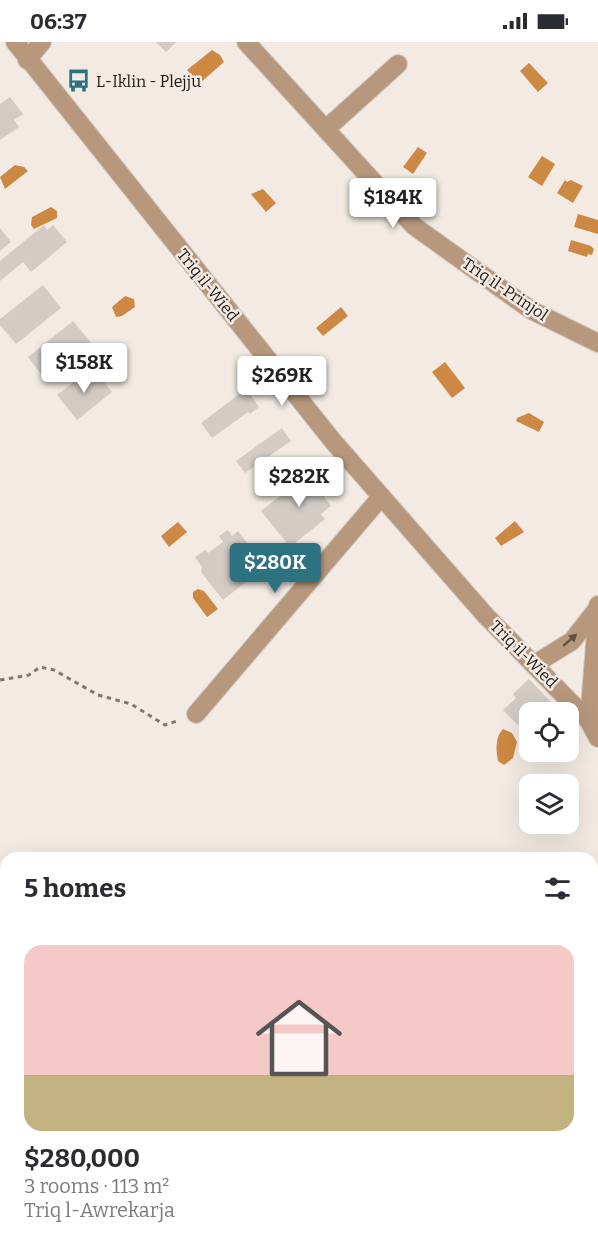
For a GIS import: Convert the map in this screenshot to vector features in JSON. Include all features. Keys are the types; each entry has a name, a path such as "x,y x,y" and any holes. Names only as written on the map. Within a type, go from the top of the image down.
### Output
{"street":[{"name":"Triq il-Wied","path":"15,42 324,431 486,616 590,721 598,738"},
{"path":"27,60 42,42"},
{"name":"Triq il-Prinjol","path":"246,42 414,226 531,310 598,343"},
{"path":"326,129 398,64"},
{"path":"196,714 381,497"},
{"path":"535,664 572,641 598,607"},
{"path":"590,721 598,607"}],"path":[{"path":"0,680 29,675 40,667 54,670 98,695 131,704 165,725 196,714"}],"shaded area":[{"path":"212,50 220,55 224,62 199,84 187,70"},
{"path":"529,63 548,83 538,92 520,71"},
{"path":"418,147 427,153 413,174 403,167"},
{"path":"542,156 555,164 542,186 528,177"},
{"path":"15,165 24,167 28,171 5,189 0,177"},
{"path":"565,180 567,182 571,180 583,186 573,203 557,193"},
{"path":"263,189 276,203 266,212 251,194"},
{"path":"51,207 57,211 57,218 34,229 31,225 32,217"},
{"path":"578,214 598,220 598,234 574,227"},
{"path":"571,240 591,246 594,249 592,255 588,254 587,257 568,251"},
{"path":"125,296 134,299 135,307 122,316 116,317 112,307"},
{"path":"341,307 348,316 323,336 316,328"},
{"path":"445,362 465,388 452,398 432,372"},
{"path":"529,413 544,422 539,432 516,421 517,418"},
{"path":"515,521 524,532 501,546 495,538"},
{"path":"178,522 187,532 169,547 161,536"},
{"path":"198,589 204,591 218,609 207,617 193,598 193,592"},
{"path":"503,729 512,733 517,742 513,758 504,765 498,761 497,749 497,740"}],"building":[{"path":"156,42 176,42 166,52"},
{"path":"10,97 23,114 14,120 19,127 0,140 0,104"},
{"path":"44,225 47,230 53,225 67,242 31,272 23,262 0,281 0,261"},
{"path":"0,228 11,242 0,251"},
{"path":"43,285 61,308 16,344 0,325 0,319"},
{"path":"73,321 92,344 46,380 28,357"},
{"path":"92,368 112,392 77,420 57,395"},
{"path":"246,389 259,407 250,414 248,412 212,438 201,423"},
{"path":"282,428 291,441 245,473 236,461"},
{"path":"315,469 332,491 324,497 331,506 321,514 325,519 290,547 261,511"},
{"path":"228,530 232,536 238,531 265,567 223,600 201,572 202,567 195,557 205,550 208,553 223,542 219,536"},
{"path":"529,679 551,702 519,702 519,726 503,710 516,698 513,694"}],"place":[{"name":"L-Iklin - Plejju","path":"78,81"}]}
